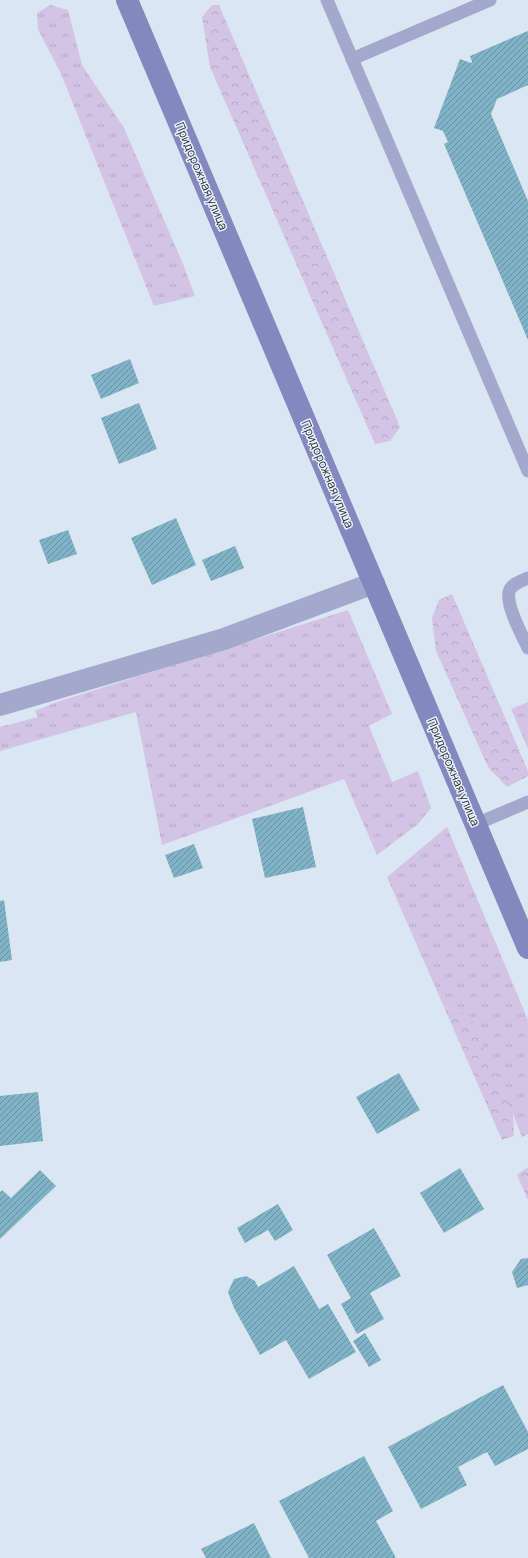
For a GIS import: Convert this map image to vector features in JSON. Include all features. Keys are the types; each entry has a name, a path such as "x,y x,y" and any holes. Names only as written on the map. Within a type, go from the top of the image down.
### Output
{"main road":[{"name":"Придорожная улица","path":"127,0 528,948"}],"street":[{"path":"0,705 218,641 374,583"}],"lane":[{"path":"327,0 528,471"},
{"path":"352,59 490,0"},
{"path":"528,578 515,584 509,592 509,604 528,648"},
{"path":"476,824 528,802"}],"green space":[{"path":"50,5 68,10 82,65 124,128 183,264 195,296 154,306 62,76 38,29 37,13"},
{"path":"212,5 219,5 400,427 390,441 375,444 210,67 202,17"},
{"path":"452,594 528,771 528,776 507,787 488,767 436,651 432,618 439,600"},
{"path":"348,610 392,714 369,726 392,782 418,771 431,808 418,824 377,855 344,779 162,845 136,712 0,751 0,727 38,717 35,711 57,702"},
{"path":"528,702 528,749 511,709"},
{"path":"447,827 528,1020 528,1134 522,1137 513,1114 457,1010 444,1007 387,877"},
{"path":"444,1007 457,1010 470,1016 513,1114 514,1136 502,1140"},
{"path":"528,1167 528,1200 517,1175"}],"building":[{"path":"528,31 528,85 497,99 491,114 528,201 528,340 444,144 448,142 443,131 434,128 460,59 471,63 470,56"},
{"path":"130,359 139,383 101,399 91,375"},
{"path":"139,403 157,449 119,464 101,418"},
{"path":"176,518 196,565 152,585 131,538"},
{"path":"68,530 77,554 48,564 39,540"},
{"path":"235,546 244,568 211,581 202,560"},
{"path":"303,807 316,867 265,878 252,819"},
{"path":"194,844 203,868 174,878 165,855"},
{"path":"4,900 12,960 0,962 0,901"},
{"path":"399,1073 420,1110 377,1134 356,1097"},
{"path":"38,1092 43,1141 0,1146 0,1096"},
{"path":"460,1168 484,1209 444,1233 420,1193"},
{"path":"40,1170 56,1186 0,1239 0,1192 2,1190 11,1198"},
{"path":"278,1204 293,1230 275,1241 268,1230 245,1243 237,1228"},
{"path":"374,1228 401,1276 370,1293 384,1319 357,1334 341,1304 351,1298 327,1255"},
{"path":"528,1258 528,1285 517,1288 512,1272 521,1259"},
{"path":"294,1266 319,1309 328,1304 356,1352 309,1379 286,1340 260,1355 234,1308 228,1292 234,1279 246,1276 255,1281 258,1287"},
{"path":"365,1333 381,1360 369,1367 353,1341"},
{"path":"503,1385 528,1432 528,1449 495,1466 487,1452 458,1467 467,1485 421,1509 388,1447"},
{"path":"364,1456 393,1511 376,1521 396,1558 309,1558 279,1501"},
{"path":"254,1523 271,1558 206,1558 201,1549"}]}
